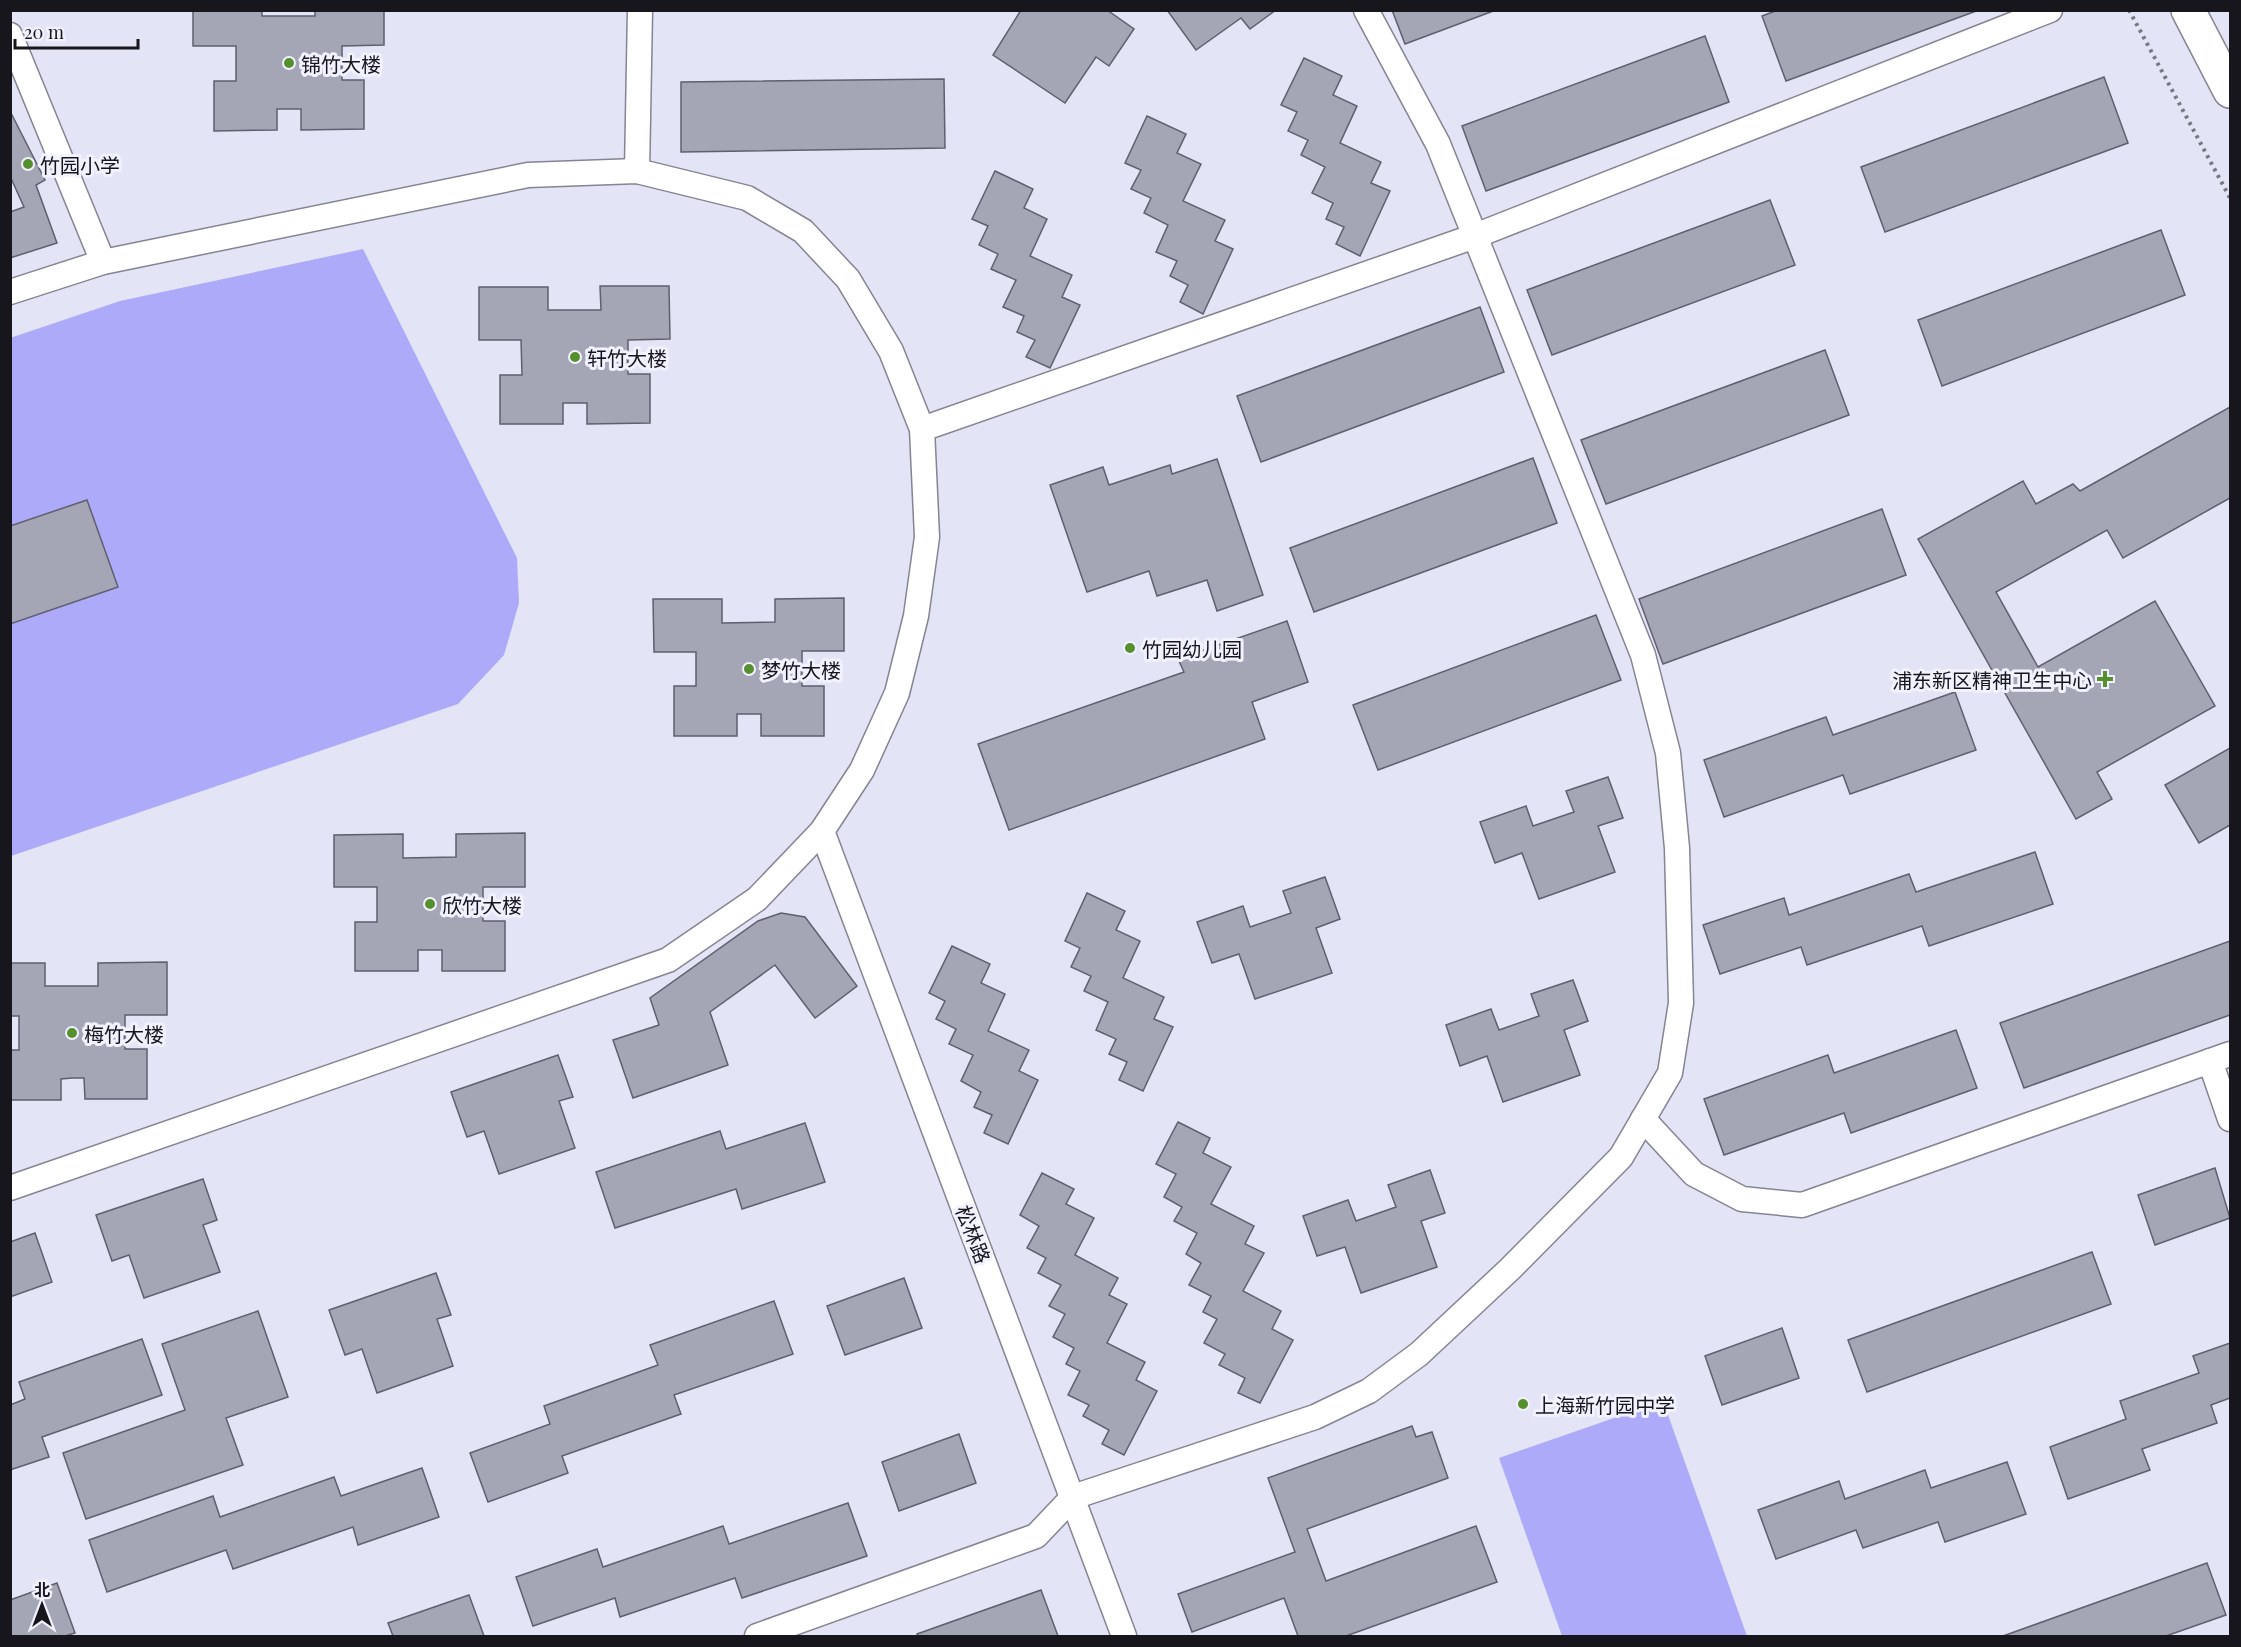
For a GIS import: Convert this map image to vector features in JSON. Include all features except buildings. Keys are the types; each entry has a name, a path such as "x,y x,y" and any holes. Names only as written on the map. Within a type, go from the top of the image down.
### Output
{"main road":[{"path":"2188,10 2230,91"}],"lane":[{"path":"637,171 640,10"},
{"path":"757,1636 1036,1536 1073,1497 1315,1417 1369,1391 1419,1354 1510,1269 1621,1157 1670,1073 1681,1003 1677,848 1668,753 1642,655 1438,144 1366,10"},
{"path":"922,429 1474,236 2050,10"},
{"path":"10,35 103,262"},
{"path":"10,292 103,262 528,175 637,171 747,198 803,231 848,279 891,351 922,429 927,537 916,616 897,693 862,770 822,831 757,899 668,960 10,1188"},
{"name":"松林路","path":"822,831 1124,1636"},
{"path":"1642,1119 1694,1174 1742,1199 1802,1205 2220,1057 2230,1119"}],"path":[{"path":"2129,10 2230,198"}],"shaded area":[{"path":"363,249 517,558 519,603 504,655 458,704 11,856 10,338 120,301"},
{"path":"1663,1401 1747,1636 1562,1636 1499,1458"}],"place":[{"name":"锦竹大楼","path":"289,63"},
{"name":"竹园小学","path":"28,164"},
{"name":"轩竹大楼","path":"575,357"},
{"name":"竹园幼儿园","path":"1130,648"},
{"name":"梦竹大楼","path":"749,669"},
{"name":"浦东新区精神卫生中心","path":"2105,679"},
{"name":"欣竹大楼","path":"430,904"},
{"name":"梅竹大楼","path":"72,1033"},
{"name":"上海新竹园中学","path":"1523,1404"}]}
